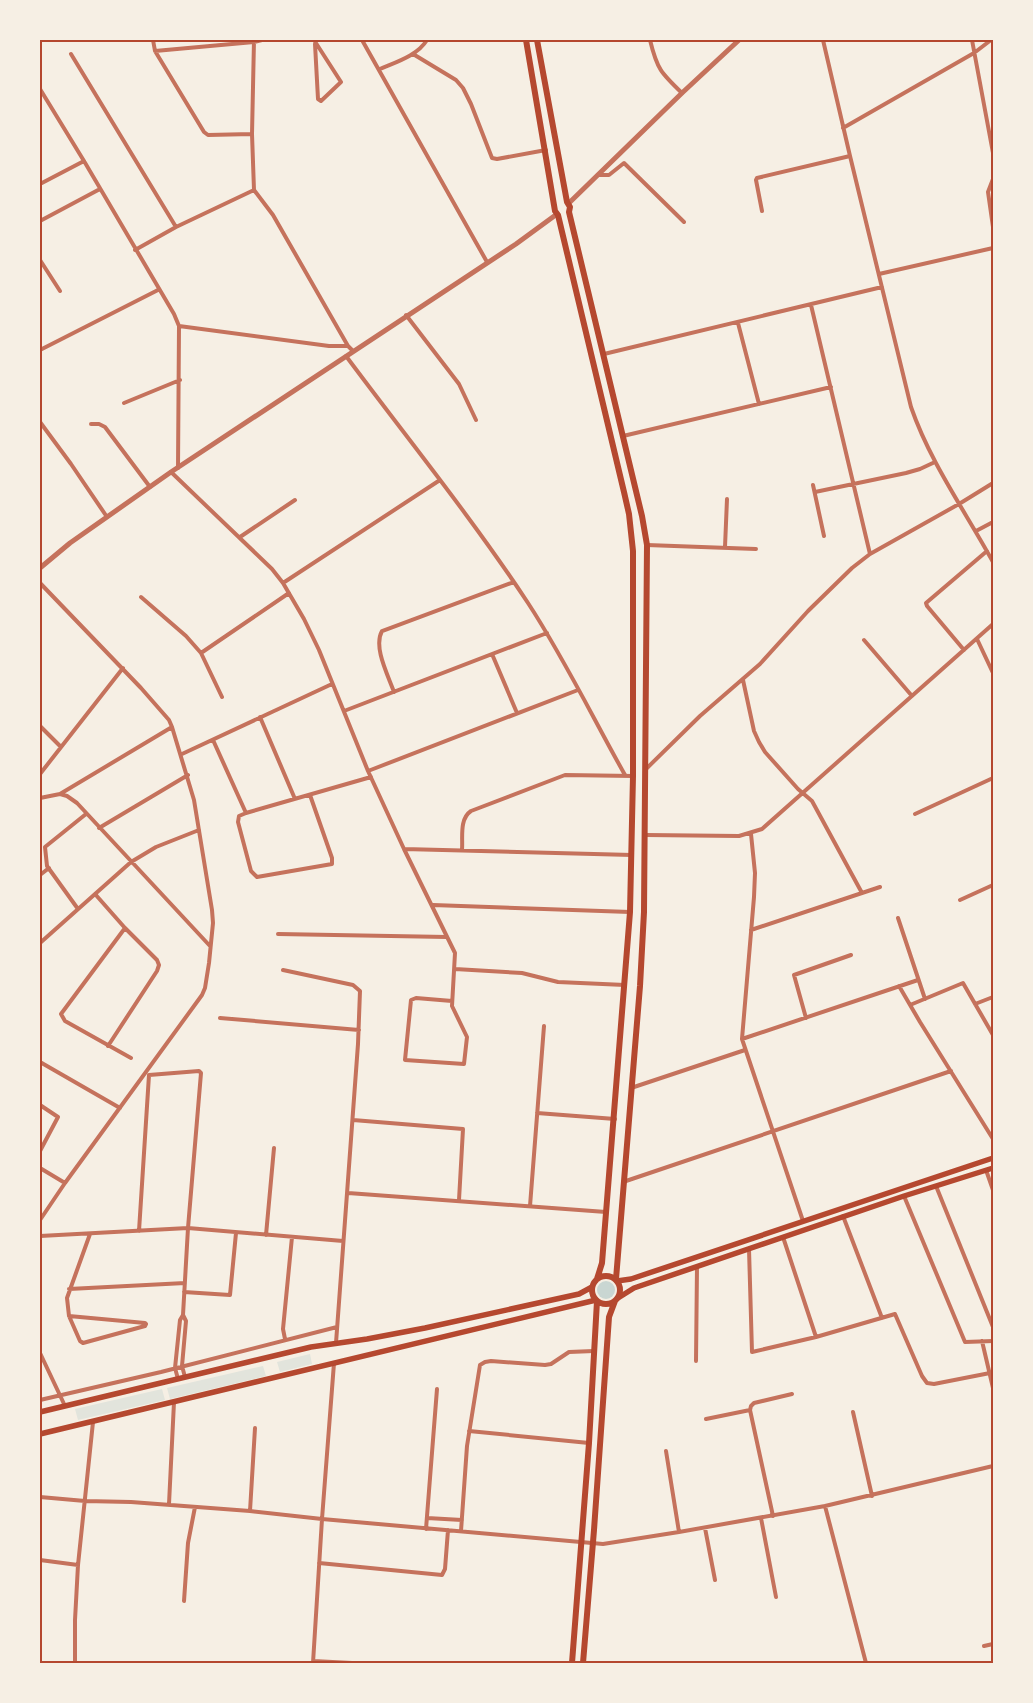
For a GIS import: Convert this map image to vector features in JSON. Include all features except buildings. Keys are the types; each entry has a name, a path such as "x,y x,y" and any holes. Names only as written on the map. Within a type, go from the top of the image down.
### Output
{"main road":[{"path":"40,1412 178,1380 311,1346 367,1339 425,1328 586,1292 597,1279 602,1263 615,1119 630,912 634,776 631,532 626,500 558,214 555,209 526,40"},
{"path":"537,40 569,212 604,354 647,544 646,835 641,958 617,1280 621,1289 609,1317 583,1663"},
{"path":"556,206 560,201 568,203"},
{"path":"558,214 565,216 569,212"},
{"path":"597,1279 605,1276 617,1280 631,1279 993,1158"},
{"path":"592,1287 593,1294 597,1300 606,1304 634,1288 843,1216 993,1168"},
{"path":"572,1663 590,1443 597,1300"},
{"path":"40,1434 597,1300"}],"street":[{"path":"153,40 155,50 204,132 208,135 252,134"},
{"path":"155,50 262,40"},
{"path":"362,40 487,262"},
{"path":"380,69 413,54 427,40"},
{"path":"650,40 657,66 662,74 682,92"},
{"path":"568,203 682,92 739,40"},
{"path":"823,40 911,407 920,431 936,462 993,562"},
{"path":"972,40 993,154"},
{"path":"843,128 974,53 991,40"},
{"path":"254,41 252,134 254,190 273,215 348,346 353,351"},
{"path":"315,42 341,82 321,101 318,99 315,42"},
{"path":"71,54 176,227"},
{"path":"413,54 456,80 463,88 470,99 492,158 497,159 546,150"},
{"path":"40,89 179,326 178,468"},
{"path":"762,211 757,178 850,156"},
{"path":"40,184 84,162"},
{"path":"598,175 609,175 624,163 684,222"},
{"path":"993,179 988,192 993,227"},
{"path":"40,221 100,189"},
{"path":"135,250 176,227 254,190"},
{"path":"40,568 70,542 171,472 558,214"},
{"path":"880,274 993,248"},
{"path":"40,260 60,291"},
{"path":"604,354 882,288"},
{"path":"40,350 158,290"},
{"path":"811,305 870,554"},
{"path":"406,315 459,384 476,420"},
{"path":"738,322 759,404"},
{"path":"179,326 329,346 348,346"},
{"path":"346,356 514,582 547,633 625,776"},
{"path":"124,403 180,380"},
{"path":"623,436 831,387"},
{"path":"40,422 107,517"},
{"path":"92,424 99,424 105,428 150,487"},
{"path":"815,492 906,473 936,462"},
{"path":"171,472 240,537 283,583 289,593 319,650 371,777 455,953 452,1001 454,1010 467,1037 464,1064 405,1060 411,1000 416,998 452,1001"},
{"path":"283,583 440,480"},
{"path":"646,769 700,716 760,664 828,590 852,568 870,554 993,483"},
{"path":"813,484 824,536"},
{"path":"725,548 727,499"},
{"path":"240,537 295,500"},
{"path":"976,531 993,522"},
{"path":"647,544 756,549"},
{"path":"964,650 926,603 987,551"},
{"path":"394,692 378,646 378,637 382,631 391,626 514,582"},
{"path":"40,583 123,668 170,720 182,754 200,830 212,910 208,974 202,995 149,1065 40,1220"},
{"path":"201,653 289,593"},
{"path":"141,597 201,653 222,697"},
{"path":"646,835 727,836 751,834 762,829 993,624"},
{"path":"344,711 547,633"},
{"path":"977,639 993,674"},
{"path":"864,640 912,696"},
{"path":"492,654 517,713"},
{"path":"40,774 123,668"},
{"path":"743,680 754,731 759,742 765,752 812,801 862,893"},
{"path":"182,754 332,684"},
{"path":"368,770 578,690"},
{"path":"260,717 295,799"},
{"path":"40,726 62,748"},
{"path":"40,798 60,794 172,727"},
{"path":"213,740 246,813"},
{"path":"462,850 463,820 465,815 471,811 565,775 634,776"},
{"path":"99,828 188,776"},
{"path":"310,795 332,858 331,865 255,876 251,871 238,818 246,813 371,777"},
{"path":"915,814 993,778"},
{"path":"60,794 67,796 77,803 210,946"},
{"path":"40,847 45,847 86,814"},
{"path":"40,943 131,862 156,848 200,830"},
{"path":"751,834 755,873 742,1040 803,1221"},
{"path":"45,847 48,868 78,909"},
{"path":"404,849 632,855"},
{"path":"40,875 48,868"},
{"path":"960,900 993,885"},
{"path":"751,930 880,887"},
{"path":"95,894 157,960 159,965 157,971 108,1046"},
{"path":"433,905 630,912"},
{"path":"898,918 925,999"},
{"path":"125,928 61,1014 64,1021 131,1058"},
{"path":"278,934 447,937"},
{"path":"806,1018 794,974 851,956"},
{"path":"455,969 522,973 558,982 625,985"},
{"path":"283,970 357,987 360,991 353,1120 336,1343"},
{"path":"742,1040 918,980"},
{"path":"910,1005 963,983 993,1035"},
{"path":"899,986 993,1139"},
{"path":"976,1004 993,997"},
{"path":"220,1018 359,1030"},
{"path":"530,1206 544,1026"},
{"path":"631,1088 745,1050"},
{"path":"40,1062 120,1108"},
{"path":"139,1231 149,1065"},
{"path":"149,1075 200,1071 183,1314 180,1320 175,1368 178,1380"},
{"path":"623,1182 951,1071"},
{"path":"40,1105 58,1117 40,1151"},
{"path":"537,1113 615,1119"},
{"path":"353,1120 463,1128 459,1200"},
{"path":"266,1235 274,1148"},
{"path":"40,1168 65,1183"},
{"path":"986,1170 993,1190"},
{"path":"936,1186 993,1327"},
{"path":"348,1193 606,1212"},
{"path":"904,1196 965,1342 993,1341"},
{"path":"843,1216 882,1318"},
{"path":"40,1236 188,1228 343,1241"},
{"path":"184,1292 230,1295 236,1232"},
{"path":"69,1316 146,1324 145,1326 83,1343 80,1341 69,1316 67,1298 90,1234"},
{"path":"284,1339 283,1329 292,1237"},
{"path":"783,1238 816,1337"},
{"path":"749,1249 752,1352 816,1337 893,1314 897,1315 922,1376 927,1383 937,1384 990,1373"},
{"path":"696,1362 697,1267"},
{"path":"69,1289 184,1283"},
{"path":"183,1314 186,1321 182,1366 185,1378"},
{"path":"40,1400 337,1327"},
{"path":"982,1341 993,1388"},
{"path":"461,1531 469,1431 480,1365 485,1362 545,1365 550,1364 569,1352 594,1351"},
{"path":"40,1353 65,1406"},
{"path":"334,1363 313,1662 352,1663"},
{"path":"426,1529 436,1389"},
{"path":"773,1516 750,1410 754,1403 792,1394"},
{"path":"169,1504 174,1402"},
{"path":"706,1419 750,1410"},
{"path":"852,1412 872,1496"},
{"path":"75,1663 74,1620 78,1565 93,1422"},
{"path":"250,1510 255,1428"},
{"path":"469,1431 590,1443"},
{"path":"666,1451 680,1532"},
{"path":"40,1497 250,1510 426,1529 612,1544 826,1506 993,1466"},
{"path":"826,1506 866,1663"},
{"path":"184,1601 188,1543 195,1507"},
{"path":"426,1518 462,1520"},
{"path":"761,1518 776,1597"},
{"path":"705,1528 715,1580"},
{"path":"319,1563 442,1575 445,1569 448,1530"},
{"path":"40,1560 78,1565"},
{"path":"984,1646 993,1644"}],"shaded area":[{"path":"602,1281 610,1281 615,1286 613,1297 602,1299 597,1294 597,1286"},
{"path":"310,1354 312,1364 280,1372 277,1362"},
{"path":"263,1366 266,1376 170,1399 167,1388"},
{"path":"162,1389 165,1400 78,1420 75,1409"}]}
